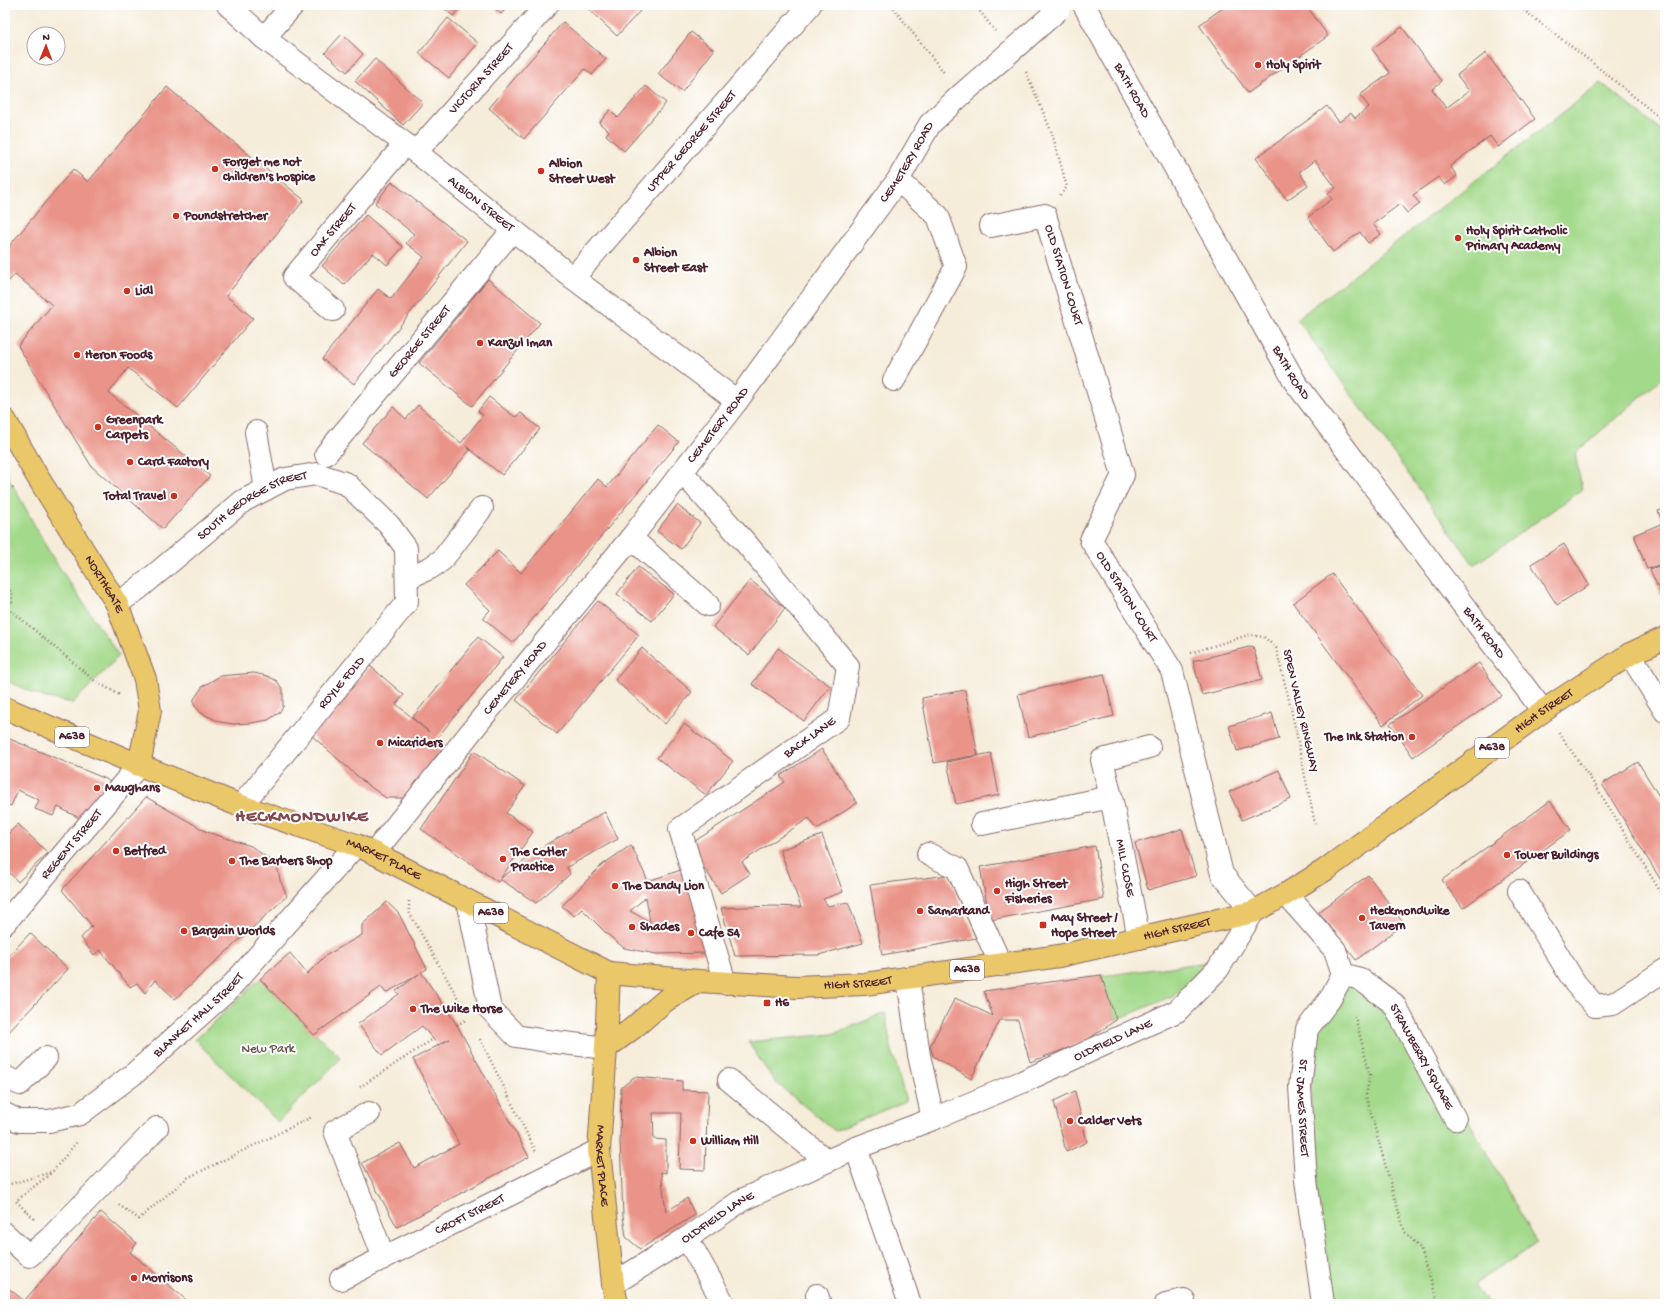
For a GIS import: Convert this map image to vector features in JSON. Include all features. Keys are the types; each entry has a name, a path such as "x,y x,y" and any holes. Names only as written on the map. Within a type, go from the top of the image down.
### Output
{"main road":[{"name":"NORTHGATE","path":"5,420 37,476 118,604 146,680 150,711 139,766"},
{"name":"HIGH STREET","path":"609,973 725,983 796,987 865,984 1059,956 1253,912 1325,870 1544,711 1630,654 1665,638"},
{"name":"A638","path":"5,708 139,766"},
{"name":"MARKET PLACE","path":"139,766 240,806 365,849 609,973 606,1048 599,1150 615,1294"},
{"path":"606,1048 633,1028 666,1000 699,981"}],"street":[{"name":"ALBION STREET","path":"228,5 264,38 411,148 573,278 737,401"},
{"path":"264,38 293,5"},
{"name":"VICTORIA STREET","path":"411,148 547,5"},
{"name":"UPPER GEORGE STREET","path":"573,278 810,5"},
{"name":"BATH ROAD","path":"1084,5 1295,382 1544,711"},
{"name":"CEMETERY ROAD","path":"365,849 482,718 631,538 737,401 898,180 930,124 1062,8"},
{"name":"OAK STREET","path":"333,310 294,277 411,148"},
{"path":"894,380 956,268 938,216 898,180"},
{"name":"OLD STATION COURT","path":"991,226 1045,215 1123,475 1091,540 1172,672 1222,874 1253,912"},
{"name":"GEORGE STREET","path":"326,454 513,230"},
{"path":"256,432 266,489"},
{"name":"BACK LANE","path":"682,472 745,542 848,666 839,718 680,829 725,983"},
{"name":"SOUTH GEORGE STREET","path":"118,604 243,501 285,479 317,474 347,484 389,525 406,548"},
{"path":"407,578 430,568 442,560 482,508"},
{"path":"631,538 708,605"},
{"name":"ROYLE FOLD","path":"240,806 408,602 406,548"},
{"path":"1630,654 1665,711"},
{"name":"MILL CLOSE","path":"1139,938 1111,797 1102,760 1149,747"},
{"name":"REGENT STREET","path":"5,923 139,766"},
{"path":"982,824 1111,797"},
{"name":"BLANKET HALL STREET","path":"5,1114 19,1120 49,1121 80,1114 135,1073 226,991 365,849"},
{"path":"928,854 957,868 1001,965"},
{"path":"1518,891 1575,983 1595,1006 1613,1004 1665,970"},
{"path":"1286,894 1335,950 1343,974"},
{"path":"468,901 490,1009 516,1036 606,1048"},
{"name":"OLDFIELD LANE","path":"615,1294 687,1238 742,1200 827,1160 933,1119 1022,1082 1177,1011 1218,969 1253,912"},
{"name":"STRAWBERRY SQUARE","path":"1343,974 1360,979 1394,1004 1455,1119"},
{"name":"ST. JAMES STREET","path":"1323,1304 1306,1180 1300,1087 1307,1029 1330,999 1343,974"},
{"path":"908,979 919,1054 933,1119"},
{"path":"5,1077 20,1084 46,1058"},
{"path":"729,1080 827,1160"},
{"path":"369,1113 335,1131 384,1258"},
{"path":"5,1234 29,1256 49,1239 157,1128"},
{"path":"856,1148 910,1304"},
{"name":"CROFT STREET","path":"341,1279 599,1150"},
{"path":"687,1238 724,1304"}],"path":[{"path":"891,5 962,95"},
{"path":"975,5 998,35"},
{"path":"1517,5 1594,64 1665,122"},
{"path":"1022,66 1052,133 1067,187 1045,215"},
{"path":"5,584 12,593 12,603 6,609 95,681 150,711"},
{"name":"SPEN VALLEY RINGWAY","path":"1166,662 1248,635 1264,637 1276,648 1291,708 1315,824"},
{"path":"1544,711 1597,788 1665,899"},
{"path":"411,872 409,912 462,1005"},
{"path":"457,1025 470,1018 466,1012"},
{"path":"1355,1016 1370,1075 1366,1096 1396,1203 1406,1232 1419,1247 1439,1304"},
{"path":"477,1033 547,1176"},
{"path":"359,1088 433,1039"},
{"path":"117,1204 139,1220 187,1178 314,1116"}],"green space":[{"name":"Holy Spirit Catholic Primary Academy","path":"1601,83 1665,133 1665,376 1575,453 1582,490 1474,565 1297,319"},
{"path":"5,471 51,555 119,656 73,703 43,697 5,680"},
{"path":"1208,962 1175,995 1116,1020 1101,976"},
{"path":"1343,974 1410,1016 1537,1243 1474,1284 1487,1304 1323,1304 1307,1029"},
{"name":"New Park","path":"260,979 341,1058 278,1122 195,1040"},
{"path":"885,1013 891,1047 906,1101 835,1131 775,1082 748,1042 833,1034"}],"building":[{"path":"440,5 463,5 453,16"},
{"path":"491,5 510,5 501,14"},
{"path":"588,5 633,5 640,11 617,36 586,7"},
{"name":"Holy Spirit","path":"1227,5 1306,5 1328,36 1248,93 1199,25"},
{"path":"448,18 478,43 449,78 419,53"},
{"path":"563,22 606,59 592,75 585,69 524,139 489,108"},
{"path":"1402,27 1442,81 1432,89 1446,108 1469,91 1457,75 1486,53 1535,119 1498,147 1490,136 1450,166 1457,176 1445,185 1438,177 1413,195 1420,204 1407,213 1400,204 1373,224 1381,234 1368,243 1360,232 1333,252 1308,217 1332,199 1328,194 1336,188 1315,160 1299,172 1308,185 1287,200 1256,158 1327,106 1339,122 1351,113 1355,118 1369,107 1360,95 1390,73 1372,49"},
{"path":"691,32 714,50 682,92 658,74"},
{"path":"342,34 363,54 347,72 325,53"},
{"path":"375,59 423,103 403,125 355,81"},
{"path":"646,86 666,103 624,151 606,135 609,131 599,123 610,110 618,118"},
{"path":"167,87 304,200 226,296 253,318 178,408 128,368 109,393 210,476 163,529 92,467 18,346 52,305 15,274 5,286 5,251 73,169 88,182"},
{"path":"392,182 467,241 354,384 322,359 378,289 391,299 424,257 406,243 414,234 375,203"},
{"path":"366,215 403,247 387,265 373,253 344,285 322,266"},
{"name":"Kanzul Iman","path":"488,279 540,323 472,406 419,363"},
{"path":"489,397 515,417 521,413 540,429 502,475 466,446 470,450 428,499 362,443 393,407 406,419 418,405 461,443 483,415 478,411"},
{"path":"658,425 679,442 513,643 483,618 490,610 464,585 498,551 521,573 598,479 607,487"},
{"path":"677,505 700,523 681,549 657,531"},
{"path":"1665,509 1665,563 1647,569 1634,535 1663,523 1658,511"},
{"path":"1564,544 1589,585 1557,605 1531,564"},
{"path":"1665,564 1665,594 1661,595 1650,569"},
{"path":"638,567 674,594 652,621 617,594"},
{"path":"1332,574 1422,695 1383,725 1293,603"},
{"path":"750,580 785,608 749,655 713,627"},
{"path":"598,601 639,635 557,734 516,700"},
{"path":"478,637 503,657 437,738 445,744 406,798 386,798 365,783 311,735 370,666 404,695 396,704 412,718"},
{"path":"1253,646 1262,680 1202,695 1193,661"},
{"path":"642,648 692,692 665,724 615,680"},
{"path":"778,648 830,686 804,721 752,684"},
{"path":"1479,663 1502,696 1413,757 1390,724"},
{"path":"254,673 267,676 277,681 283,690 283,707 279,713 268,720 234,724 220,722 201,713 194,705 194,699 203,686 220,676"},
{"path":"1104,674 1114,716 1028,737 1018,694"},
{"path":"965,690 978,755 934,763 922,698"},
{"path":"1272,713 1279,739 1237,751 1229,726"},
{"path":"684,724 733,761 706,795 657,758"},
{"path":"5,737 106,779 110,782 110,788 81,819 58,807 53,816 35,809 39,800 18,790 11,806 5,804"},
{"path":"822,749 857,803 817,829 809,818 742,862 750,874 721,893 689,845 785,782 780,776"},
{"path":"474,751 525,786 506,813 533,832 498,882 421,829"},
{"path":"991,753 999,795 956,804 947,762"},
{"path":"1638,762 1665,806 1665,887 1602,784"},
{"path":"1279,770 1291,799 1242,820 1229,792"},
{"path":"146,797 207,832 251,846 277,865 280,880 287,896 175,999 155,980 145,993 137,983 130,987 100,950 94,955 81,938 92,926 62,890"},
{"name":"Tower Buildings","path":"1550,801 1571,830 1463,908 1442,880"},
{"path":"605,812 618,839 567,867 570,874 536,903 500,879 547,844"},
{"path":"18,824 48,853 18,882 5,868 5,837"},
{"path":"1182,829 1196,876 1148,890 1135,843"},
{"path":"822,835 843,892 823,899 828,906 848,902 863,943 818,955 735,956 721,908 773,906 801,907 780,850"},
{"path":"631,845 648,881 687,868 708,953 657,954 624,948 606,933 582,909 574,916 562,906 602,865","holes":["646,897 650,922 630,911"]},
{"path":"1095,846 1104,899 990,920 980,867"},
{"name":"Samarkand","path":"948,875 976,938 882,955 870,885"},
{"name":"Heckmondwike Tavern","path":"1368,875 1404,924 1356,960 1319,912"},
{"path":"387,902 399,914 427,969 421,972 457,1025 529,1157 397,1227 362,1163 400,1143 414,1168 459,1144 413,1059 450,1039 438,1045 422,1026 382,1055 358,1024 399,994 396,991 419,974 386,993 381,987 314,1035 260,979 290,953 307,974 325,956 362,935 362,925"},
{"path":"30,933 68,969 5,1036 5,960"},
{"path":"1101,975 1116,1020 1084,1042 1030,1062 1018,1020 1000,1020 971,1079 933,1056 930,1046 955,998 993,1016 984,991"},
{"path":"634,1077 682,1081 682,1090 708,1091 705,1170 679,1169 681,1113 653,1113 654,1139 666,1140 666,1173 661,1172 666,1212 687,1198 695,1215 640,1249 626,1237 623,1216 620,1141 621,1088"},
{"name":"Calder Vets","path":"1075,1091 1087,1142 1066,1152 1054,1101"},
{"path":"101,1212 137,1243 130,1252 191,1304 5,1304 5,1285 24,1301"}],"place":[{"name":"Holy Spirit","path":"1258,65"},
{"name":"Forget me not children's hospice","path":"215,169"},
{"name":"Albion Street West","path":"541,171"},
{"name":"Poundstretcher","path":"176,216"},
{"name":"Holy Spirit Catholic Primary Academy","path":"1458,238"},
{"name":"Albion Street East","path":"636,260"},
{"name":"Lidl","path":"127,291"},
{"name":"Kanzul Iman","path":"480,343"},
{"name":"Heron Foods","path":"77,355"},
{"name":"Greenpark Carpets","path":"98,427"},
{"name":"Card Factory","path":"130,462"},
{"name":"Total Travel","path":"174,496"},
{"name":"The Ink Station","path":"1412,737"},
{"name":"Micariders","path":"380,743"},
{"name":"Maughans","path":"97,788"},
{"name":"Betfred","path":"116,851"},
{"name":"Tower Buildings","path":"1507,855"},
{"name":"The Cotler Practice","path":"503,859"},
{"name":"The Barbers Shop","path":"232,861"},
{"name":"The Dandy Lion","path":"615,886"},
{"name":"High Street Fisheries","path":"997,891"},
{"name":"Samarkand","path":"920,911"},
{"name":"Heckmondwike Tavern","path":"1362,918"},
{"name":"May Street / Hope Street","path":"1043,925"},
{"name":"Shades","path":"632,927"},
{"name":"Bargain Worlds","path":"184,931"},
{"name":"Cafe 54","path":"691,933"},
{"name":"H6","path":"767,1003"},
{"name":"The Wike Horse","path":"413,1009"},
{"name":"Calder Vets","path":"1070,1121"},
{"name":"William Hill","path":"693,1141"},
{"name":"Morrisons","path":"134,1278"}],"district":[{"name":"HECKMONDWIKE","path":"302,818"}]}
